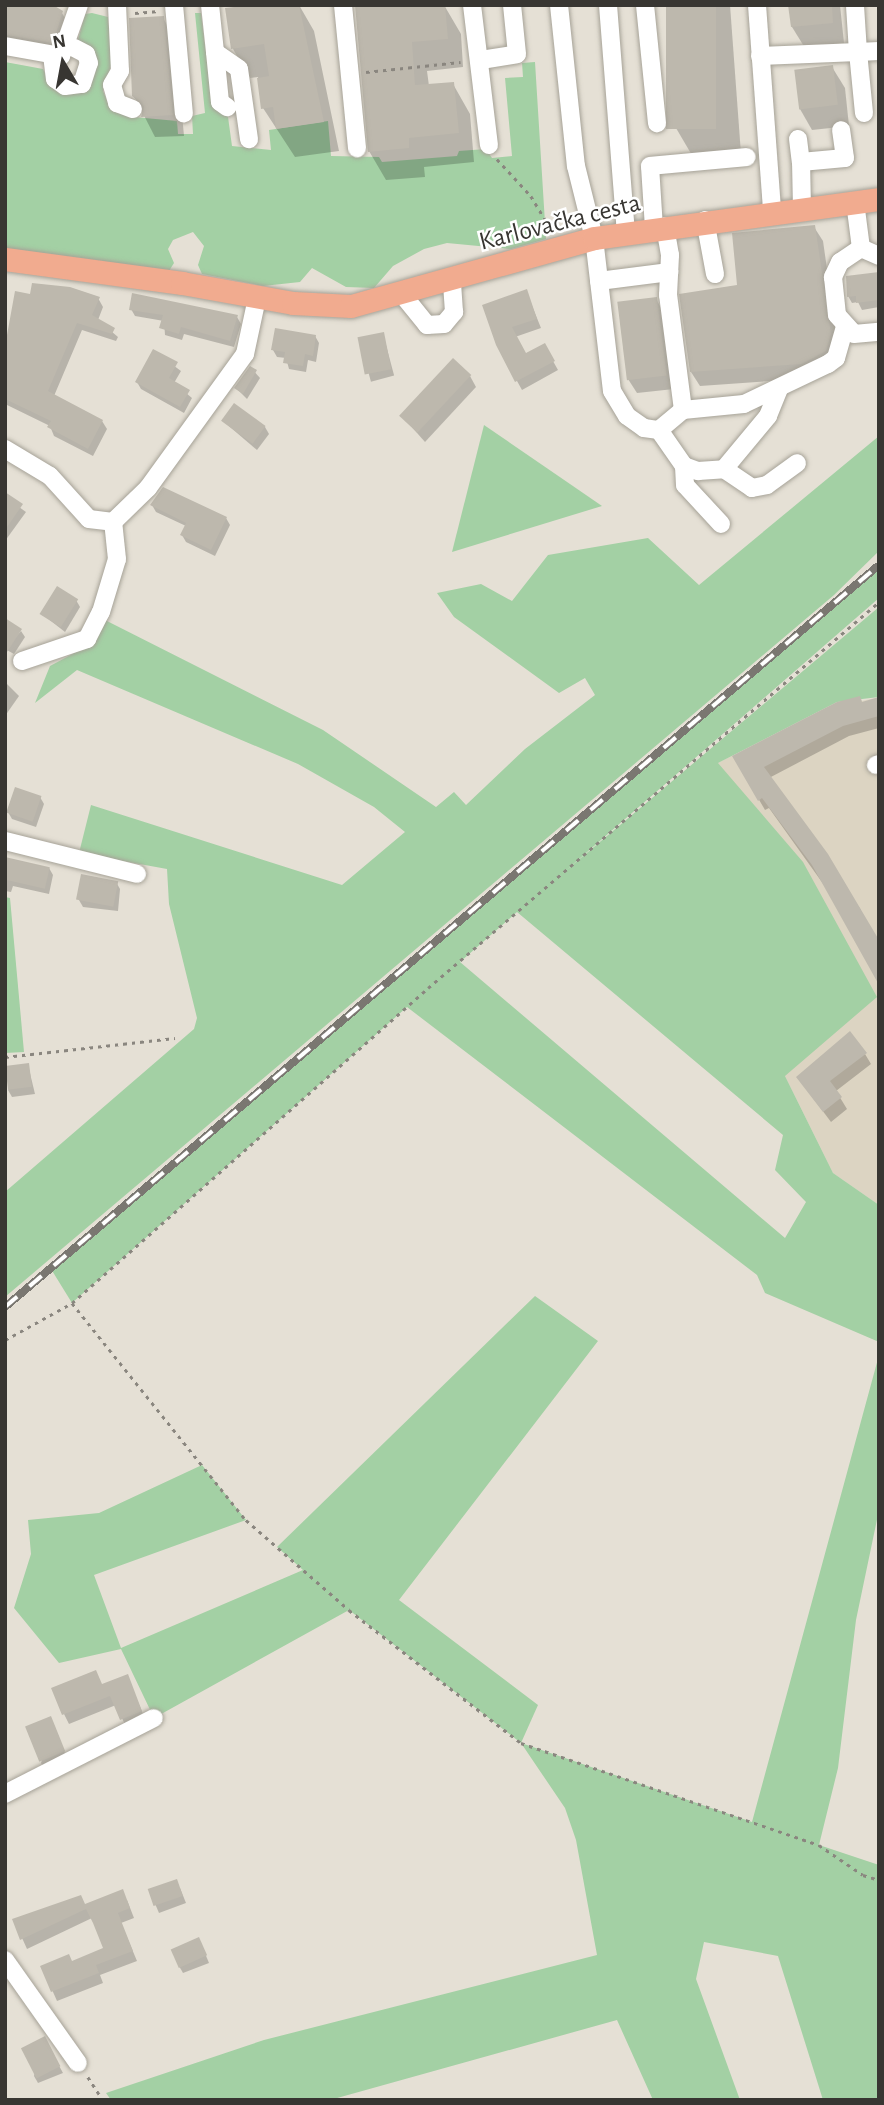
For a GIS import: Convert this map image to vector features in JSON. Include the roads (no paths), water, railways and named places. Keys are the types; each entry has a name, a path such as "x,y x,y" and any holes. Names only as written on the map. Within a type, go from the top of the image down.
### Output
{"main road":[{"name":"Karlovačka cesta","path":"5,259 182,283 257,298 351,306 402,294 594,238 705,220 879,199"}],"street":[{"path":"5,46 61,56 79,5"},
{"path":"211,5 220,102 227,107"},
{"path":"343,5 357,148"},
{"path":"472,5 481,60 489,145"},
{"path":"481,60 517,54 512,5"},
{"path":"559,5 576,166 594,238 612,391 627,416 644,428 659,430 683,410 744,404 779,389 836,358 845,327"},
{"path":"608,5 626,233"},
{"path":"645,5 657,123"},
{"path":"757,5 772,211"},
{"path":"855,5 864,113"},
{"path":"174,8 184,114"},
{"path":"117,9 120,71 112,85 117,103 133,109"},
{"path":"52,55 55,79 65,86 82,84 89,63 86,54 74,48"},
{"path":"760,56 879,51"},
{"path":"215,52 239,69 249,139"},
{"path":"801,162 845,158 841,130"},
{"path":"797,139 803,208"},
{"path":"683,410 669,272 650,166 747,157"},
{"path":"855,202 861,248"},
{"path":"705,220 715,274"},
{"path":"861,248 879,256"},
{"path":"861,248 840,262 833,277 837,315 854,334 879,332"},
{"path":"599,281 669,272"},
{"path":"402,294 427,325 444,324 454,312 452,280"},
{"path":"113,522 148,488 245,354 257,298"},
{"path":"724,469 768,416 779,389"},
{"path":"659,430 684,466 685,485 721,524"},
{"path":"5,449 50,477 89,519 113,522"},
{"path":"684,466 698,471 724,469 752,488 767,485 797,463"},
{"path":"22,661 87,639 101,612 117,559 113,522"},
{"path":"5,841 137,874"},
{"path":"5,1794 154,1718"},
{"path":"5,1959 78,2063"}],"railway":[{"path":"5,1307 879,565"}]}
